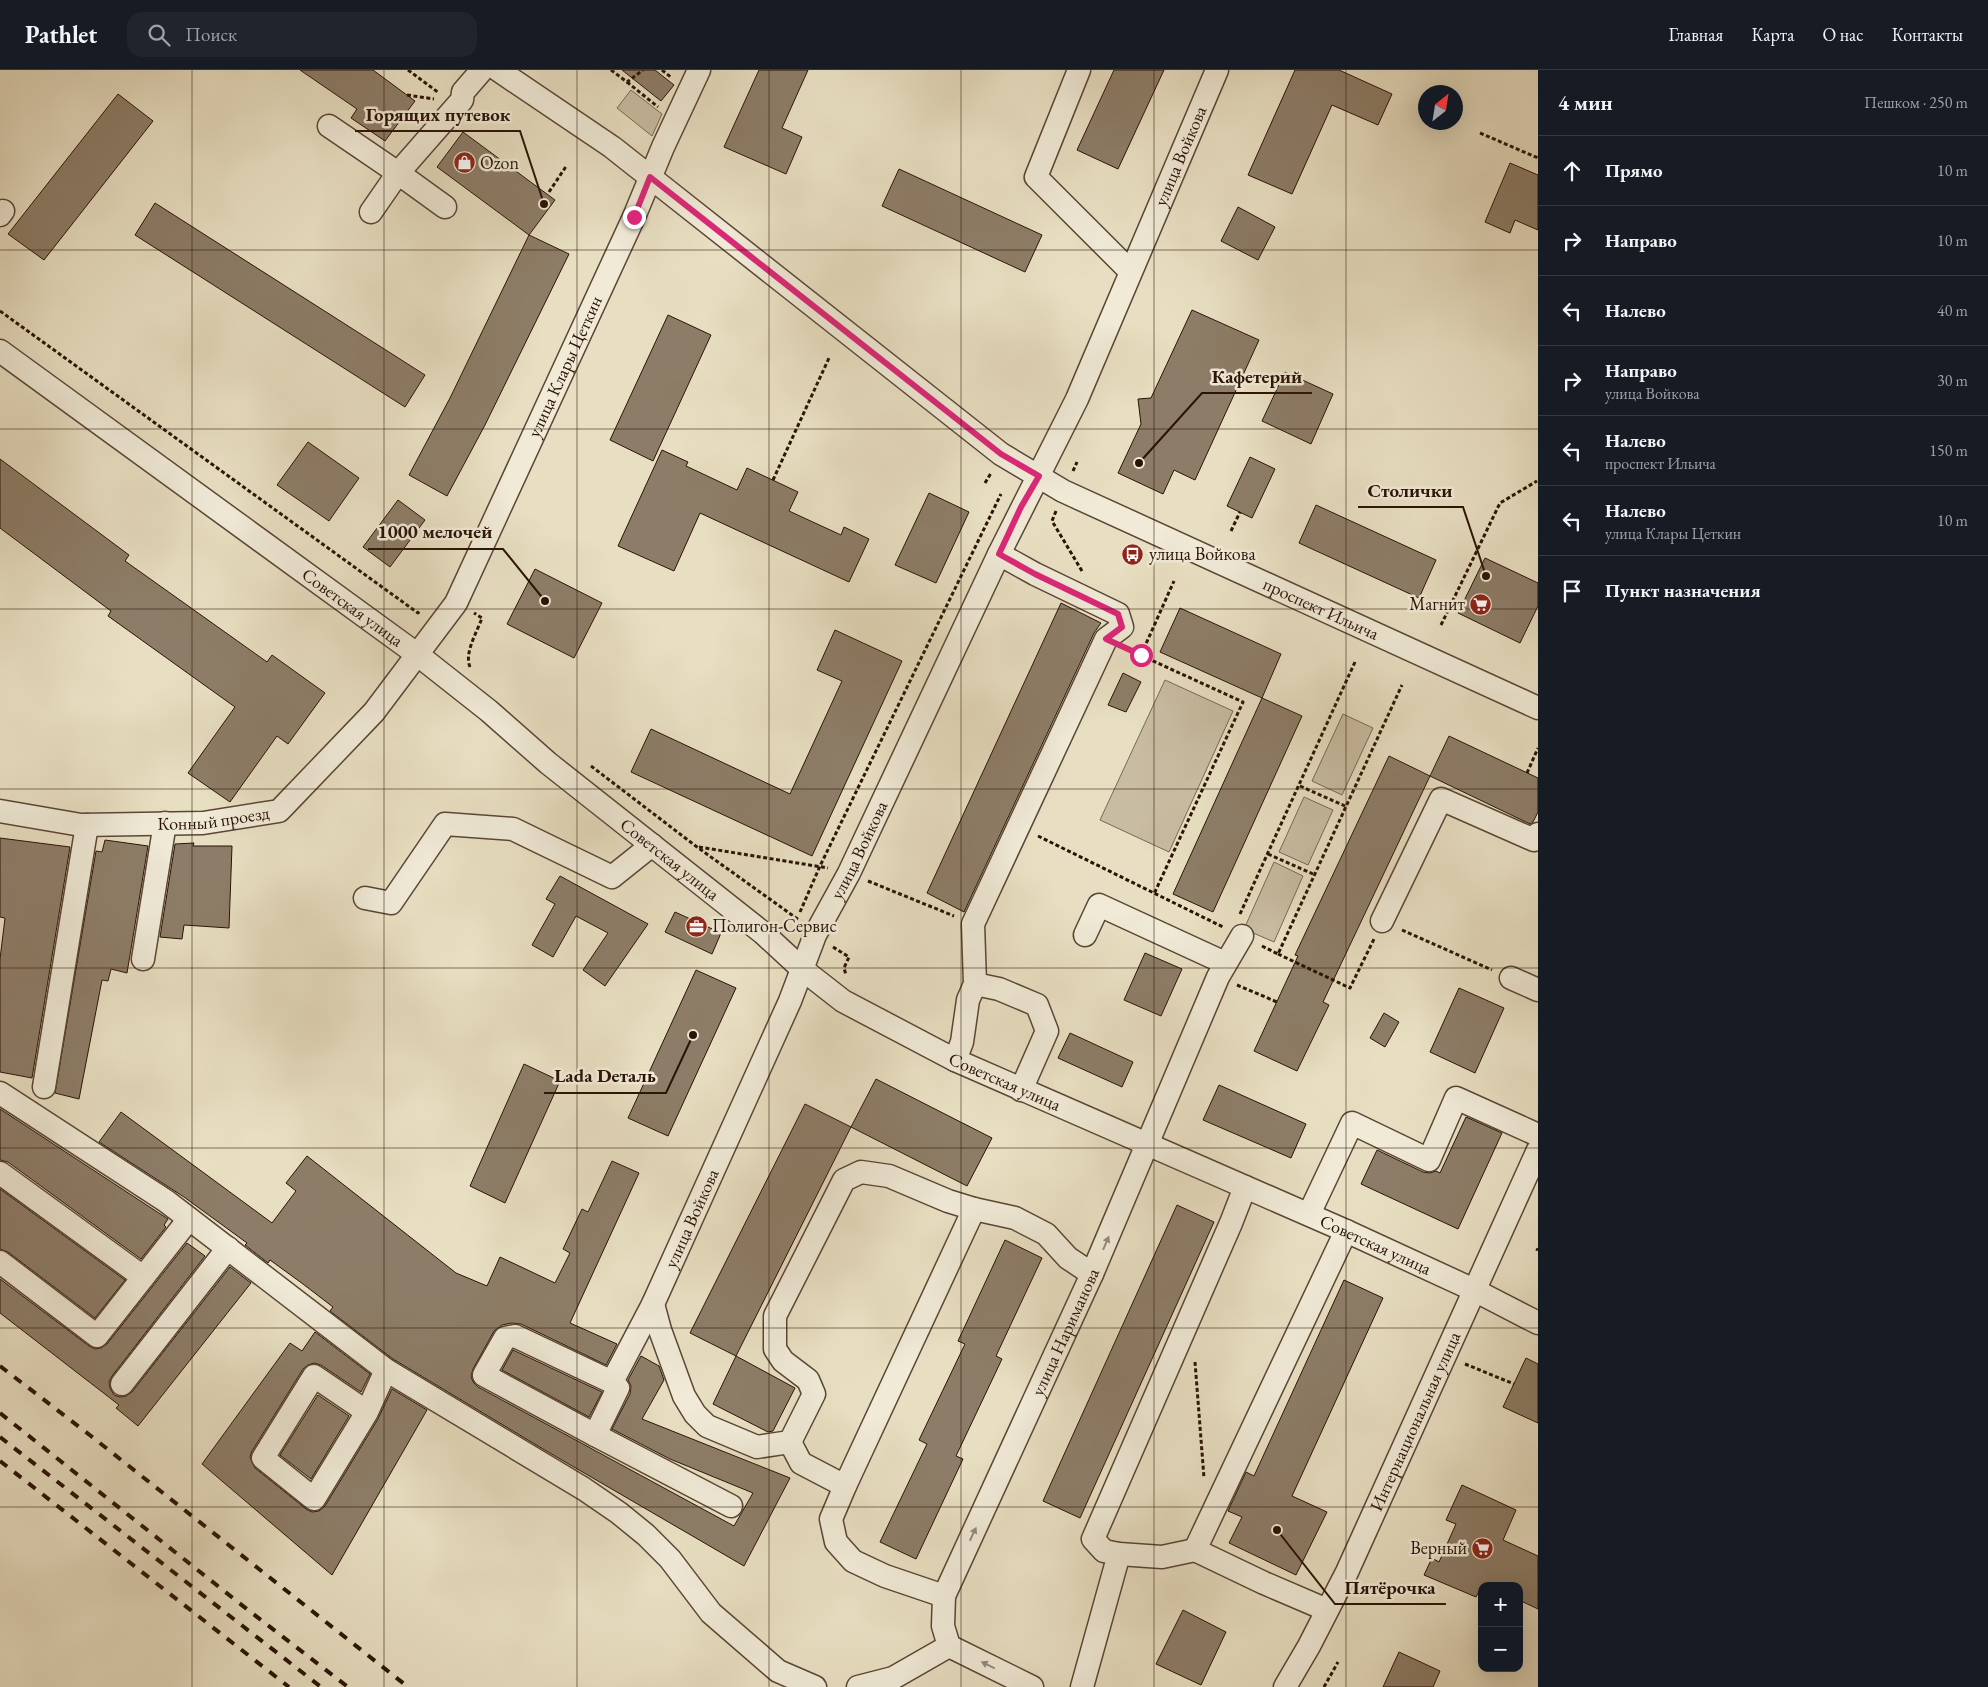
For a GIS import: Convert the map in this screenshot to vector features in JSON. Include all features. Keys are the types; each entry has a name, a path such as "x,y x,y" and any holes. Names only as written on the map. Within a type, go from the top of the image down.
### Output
{"street":[{"path":"371,212 398,173 462,100 463,92 482,70"},
{"name":"проспект Ильича","path":"498,70 612,147 1001,454 1063,491 1538,708"},
{"name":"улица Клары Цеткин","path":"418,655 456,603 634,217 650,177 699,70"},
{"path":"1079,70 1036,177 1130,270"},
{"name":"улица Войкова","path":"612,1382 653,1304 790,1001 802,969 807,927 849,873 1021,507 1039,476 1077,399 1130,270 1217,70"},
{"path":"329,126 445,207"},
{"name":"Советская улица","path":"0,351 418,655 489,711 548,763 763,933 802,969 843,1000 956,1060 1021,1090 1309,1214 1474,1290 1538,1323"},
{"path":"956,1060 962,1042 968,1000 975,984 973,924 1106,639 1122,627 1118,614 1035,574 999,554"},
{"name":"Конный проезд","path":"0,812 87,825 204,823 279,811 374,712 418,655"},
{"path":"1382,921 1441,799 1534,840 1538,834"},
{"path":"143,959 165,824"},
{"path":"365,898 391,903 445,824 513,829 612,878 652,845"},
{"path":"44,1087 87,825"},
{"path":"1085,935 1100,905 1222,970"},
{"name":"улица Нариманова","path":"950,1646 943,1626 944,1596 1092,1274 1237,933"},
{"path":"1511,978 1538,990"},
{"path":"975,984 999,989 1037,1005 1047,1031 1021,1090"},
{"path":"0,1093 166,1202 386,1370 584,1489 619,1513 646,1535 670,1559 711,1613 778,1671 815,1687"},
{"path":"1309,1214 1352,1123 1429,1160 1456,1098 1538,1135"},
{"name":"Интернациональная улица","path":"1285,1687 1347,1572 1538,1150"},
{"path":"790,1442 814,1394 808,1380 783,1362 775,1349 775,1316 844,1180 860,1172 889,1176 948,1201 1015,1218 1046,1234 1068,1258 1092,1274"},
{"path":"0,1173 143,1277"},
{"path":"1244,1187 1231,1222 1093,1539 1104,1551 1119,1554 1162,1557 1195,1550 1327,1610"},
{"path":"944,1596 885,1576 853,1561 836,1542 831,1519 974,1209"},
{"path":"0,1262 97,1336 189,1219"},
{"path":"1195,1550 1346,1231"},
{"path":"122,1384 228,1248"},
{"path":"653,1304 660,1330 684,1396 695,1414 707,1426 757,1447 790,1442"},
{"path":"595,1435 618,1388 612,1382 515,1336 505,1338 484,1375 595,1435 731,1506"},
{"path":"367,1412 314,1376 263,1458 314,1499 367,1412 386,1370"},
{"path":"790,1442 801,1463 845,1486"},
{"path":"1082,1687 1119,1554"},
{"path":"858,1687 893,1678 950,1646 1032,1687"}],"path":[{"path":"408,70 443,96"},
{"path":"611,70 660,108"},
{"path":"627,82 643,70"},
{"path":"1480,133 1538,158"},
{"path":"549,192 568,165"},
{"path":"0,310 418,613 424,607"},
{"path":"773,480 829,358"},
{"path":"1441,625 1500,503 1536,481"},
{"path":"807,927 801,910 820,866 1001,494"},
{"path":"1232,531 1240,512"},
{"path":"1052,521 1083,572"},
{"path":"1141,655 1174,581"},
{"path":"456,603 482,618 469,652 468,664 472,671"},
{"path":"1106,639 1243,702 1154,894"},
{"path":"1237,933 1268,854 1355,662"},
{"path":"1278,954 1313,874 1402,685"},
{"path":"1527,773 1538,748"},
{"path":"590,766 697,847 849,957 844,968 846,976"},
{"path":"1300,786 1345,806"},
{"path":"1019,826 1154,894 1350,988 1382,921 1511,978"},
{"path":"1268,854 1313,874"},
{"path":"1222,970 1277,1002"},
{"path":"1195,1360 1204,1486"},
{"path":"1465,1364 1514,1384"},
{"path":"1324,1687 1338,1662"}],"shaded area":[{"path":"631,90 662,114 652,136 617,108"},
{"path":"1165,680 1233,711 1169,852 1100,820"},
{"path":"1343,714 1373,728 1342,795 1312,781"},
{"path":"1304,797 1333,810 1308,865 1279,852"},
{"path":"1274,862 1303,876 1274,942 1244,929"}],"building":[{"path":"300,70 373,70 415,101 385,141 351,118 357,109"},
{"path":"622,70 655,70 674,85 661,101"},
{"path":"759,70 808,70 782,128 802,137 786,174 724,147"},
{"path":"1114,70 1164,70 1118,169 1077,150"},
{"path":"1295,70 1339,70 1392,94 1378,125 1332,105 1292,194 1248,175"},
{"path":"118,94 153,121 44,260 8,234"},
{"path":"463,132 555,200 529,235 437,167"},
{"path":"1510,163 1538,175 1538,230 1515,220 1510,233 1485,222"},
{"path":"899,169 1042,235 1025,272 882,206"},
{"path":"155,203 425,375 405,407 135,235"},
{"path":"1238,207 1275,227 1258,260 1221,241"},
{"path":"529,235 569,254 485,425 447,496 409,475 450,398"},
{"path":"1192,310 1259,340 1195,480 1174,470 1163,494 1118,473 1141,424 1138,399 1151,398"},
{"path":"668,315 711,335 653,461 610,440"},
{"path":"1285,372 1333,394 1311,444 1262,421"},
{"path":"308,442 359,478 329,521 277,485"},
{"path":"662,450 688,462 686,466 737,490 747,468 798,492 789,511 841,535 844,527 869,539 849,582 700,513 674,571 618,546"},
{"path":"1250,457 1275,469 1252,518 1227,506"},
{"path":"0,459 129,555 125,561 267,662 272,655 325,693 288,744 277,736 230,802 188,773 235,707 108,616 111,611 0,528"},
{"path":"929,493 969,512 936,583 895,565"},
{"path":"398,500 425,520 390,567 363,547"},
{"path":"1316,505 1436,560 1419,598 1299,543"},
{"path":"1485,558 1538,583 1538,606 1520,643 1458,613"},
{"path":"535,569 602,603 574,658 507,624"},
{"path":"1061,603 1101,623 1094,633 964,912 927,893"},
{"path":"1180,608 1281,654 1262,698 1160,652"},
{"path":"835,630 902,661 812,856 631,772 651,729 790,794 842,681 817,670"},
{"path":"1123,673 1141,682 1126,712 1108,705"},
{"path":"1262,698 1302,716 1213,912 1173,894"},
{"path":"1449,736 1538,778 1538,812 1533,822 1530,824 1430,776"},
{"path":"1389,756 1430,776 1323,1002 1329,1005 1297,1071 1254,1051 1298,956 1295,955"},
{"path":"0,838 70,847 32,1078 0,1072 0,959 5,918 0,917"},
{"path":"105,840 148,846 127,973 111,969 108,981 102,980 79,1099 55,1093 96,851 102,852"},
{"path":"194,843 193,846 232,846 229,928 184,925 182,939 160,937 175,844"},
{"path":"560,876 648,924 605,986 583,970 608,933 576,916 553,957 532,945 555,904 546,899"},
{"path":"675,912 721,933 712,954 665,932"},
{"path":"1145,953 1182,969 1161,1016 1124,1000"},
{"path":"696,970 736,988 668,1136 628,1118"},
{"path":"1459,988 1504,1008 1475,1073 1430,1052"},
{"path":"1384,1013 1399,1022 1385,1047 1370,1038"},
{"path":"1070,1033 1133,1062 1122,1087 1058,1058"},
{"path":"524,1064 560,1081 505,1203 470,1186"},
{"path":"876,1079 992,1138 967,1186 851,1127"},
{"path":"1219,1085 1306,1124 1291,1158 1203,1120"},
{"path":"805,1104 851,1127 736,1356 690,1333"},
{"path":"0,1109 168,1219 164,1225 166,1227 141,1259 8,1162 0,1160"},
{"path":"121,1112 272,1223 296,1191 286,1183 307,1156 456,1273 487,1286 500,1257 555,1283 570,1253 563,1249 582,1209 588,1212 612,1161 639,1173 570,1323 617,1344 606,1365 521,1324 512,1323 502,1325 494,1331 471,1376 473,1382 478,1387 734,1526 753,1493 670,1459 612,1429 630,1394 631,1386 628,1380 641,1356 659,1366 664,1380 642,1419 790,1478 744,1566 393,1359 330,1311 333,1307 303,1284 270,1260 268,1263 245,1245 247,1243 184,1197 99,1142"},
{"path":"1466,1117 1502,1133 1458,1229 1361,1184 1377,1150 1423,1172 1430,1173 1436,1171 1440,1173"},
{"path":"0,1189 125,1280 95,1318 8,1252 0,1249"},
{"path":"1177,1205 1214,1222 1080,1518 1043,1501"},
{"path":"1005,1240 1042,1258 996,1356 1002,1359 956,1456 963,1459 916,1559 880,1542 927,1444 919,1440 965,1344 958,1341"},
{"path":"187,1243 205,1256 112,1376 109,1382 114,1395 126,1396 132,1392 230,1267 251,1283 138,1426 116,1408 119,1405 0,1313 0,1279 89,1346 95,1349 101,1348 107,1344"},
{"path":"1344,1280 1383,1298 1292,1496 1327,1512 1296,1575 1229,1543 1242,1517 1228,1511 1246,1472 1254,1476"},
{"path":"315,1332 370,1374 361,1392 321,1365 314,1363 308,1365 303,1369 250,1457 255,1468 306,1509 312,1512 319,1511 325,1506 378,1419 392,1389 427,1410 332,1575 202,1464 290,1343 302,1351"},
{"path":"513,1350 602,1392 589,1417 502,1370"},
{"path":"736,1356 795,1388 773,1431 768,1432 713,1404"},
{"path":"1526,1358 1538,1364 1538,1423 1503,1407"},
{"path":"318,1395 349,1416 311,1479 280,1455"},
{"name":"Верный","path":"1462,1485 1516,1510 1503,1540 1538,1556 1538,1609 1523,1602 1523,1582 1478,1582 1476,1597 1424,1575 1432,1558 1439,1562 1456,1524 1446,1520"},
{"path":"1183,1610 1226,1632 1201,1685 1156,1664"},
{"path":"1399,1652 1440,1671 1433,1687 1383,1687"}],"railway":[{"path":"0,1366 408,1687"},
{"path":"0,1413 348,1687"},
{"path":"0,1437 321,1687"},
{"path":"0,1461 289,1687"}],"place":[{"name":"Ozon","path":"464,163"},
{"name":"Горящих путевок","path":"544,204"},
{"name":"Кафетерий","path":"1139,463"},
{"name":"улица Войкова","path":"1133,554"},
{"name":"Столички","path":"1486,576"},
{"name":"1000 мелочей","path":"545,601"},
{"name":"Магнит","path":"1481,604"},
{"name":"Полигон-Сервис","path":"696,926"},
{"name":"Lada Dеталь","path":"693,1035"},
{"name":"Пятёрочка","path":"1277,1530"},
{"name":"Верный","path":"1483,1548"}],"route":[{"path":"634,217 650,177 1001,454 1039,476 1021,507 999,554 1035,574 1118,614 1122,627 1106,639 1141,655"}]}
